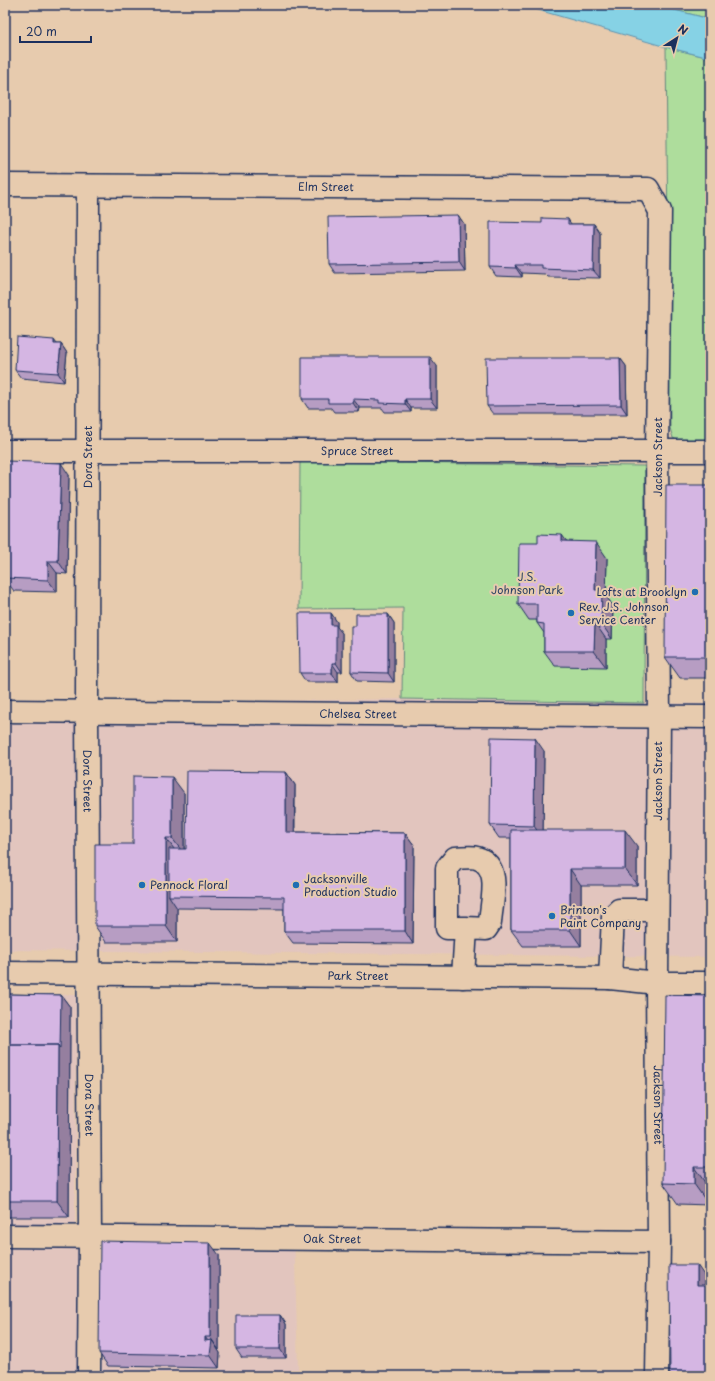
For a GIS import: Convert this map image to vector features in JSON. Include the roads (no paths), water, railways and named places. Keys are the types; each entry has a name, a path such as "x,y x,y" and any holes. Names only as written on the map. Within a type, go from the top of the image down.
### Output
{"street":[{"name":"Elm Street","path":"5,185 648,189"},
{"name":"Dora Street","path":"88,186 87,712 90,1236 88,1376"},
{"name":"Jackson Street","path":"648,189 660,211 657,451 659,717 657,910 659,1242 657,1376"},
{"name":"Spruce Street","path":"5,451 710,451"},
{"name":"Chelsea Street","path":"5,711 710,717"},
{"path":"610,978 613,916 619,910 657,910"},
{"path":"462,977 466,928"},
{"name":"Park Street","path":"5,973 610,978 657,983 710,983"},
{"name":"Oak Street","path":"5,1236 659,1242"}],"water":[{"path":"521,5 655,5 710,19 710,58 666,47"}],"place":[{"name":"Lofts at Brooklyn","path":"695,592"},
{"name":"Rev. J.S. Johnson Service Center","path":"571,613"},
{"name":"Pennock Floral","path":"142,885"},
{"name":"Jacksonville Production Studio","path":"296,885"},
{"name":"Brinton's Paint Company","path":"552,916"}],"park label":[{"name":"J.S. Johnson Park","path":"527,583"}]}
